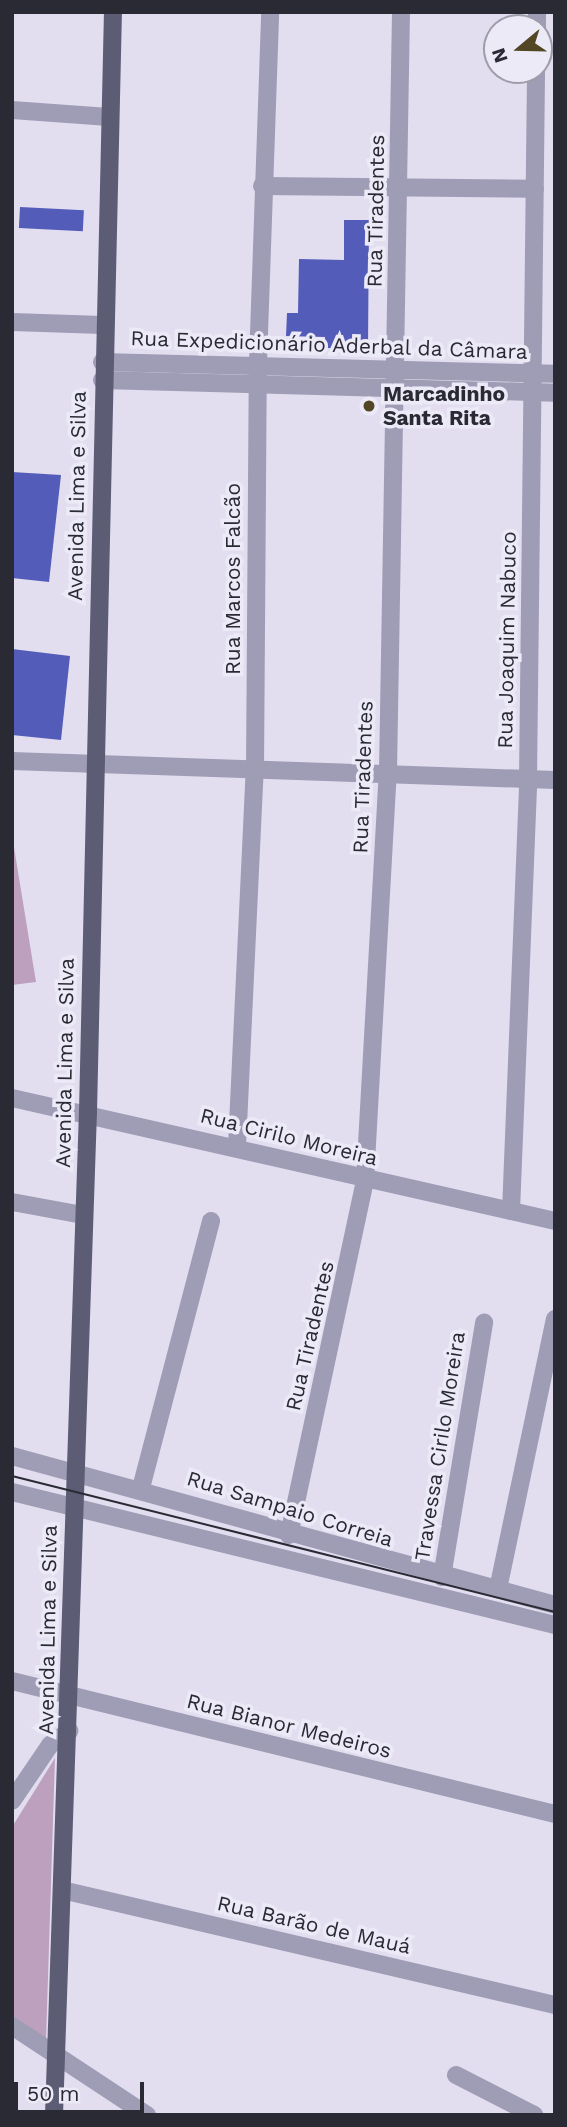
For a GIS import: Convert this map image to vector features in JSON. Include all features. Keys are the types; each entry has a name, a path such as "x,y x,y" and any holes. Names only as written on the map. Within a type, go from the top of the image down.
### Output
{"main road":[{"name":"Avenida Lima e Silva","path":"54,2115 71,1696 73,1471 88,1112 102,325 114,12"}],"street":[{"name":"Rua Marcos Falcão","path":"237,1146 255,771 258,362 270,12"},
{"name":"Rua Tiradentes","path":"289,1535 365,1180 387,772 397,366 401,12"},
{"name":"Rua Joaquim Nabuco","path":"511,1211 528,780 536,84"},
{"path":"12,110 109,117"},
{"path":"262,186 535,189"},
{"path":"12,322 102,325"},
{"name":"Rua Expedicionário Aderbal da Câmara","path":"103,362 258,362 397,366 533,384 555,393"},
{"name":"Rua Expedicionário Aderbal da Câmara","path":"102,380 396,390 533,384 555,374"},
{"path":"12,761 255,771 387,772 555,780"},
{"name":"Rua Cirilo Moreira","path":"12,1098 88,1112 237,1146 365,1180 555,1221"},
{"path":"12,1202 83,1214"},
{"path":"141,1488 211,1222"},
{"path":"498,1589 555,1319"},
{"name":"Travessa Cirilo Moreira","path":"442,1577 484,1322"},
{"name":"Rua Sampaio Correia","path":"12,1456 141,1488 289,1535 555,1605"},
{"name":"Rua Sampaio Correia","path":"12,1492 555,1625"},
{"name":"Rua Bianor Medeiros","path":"12,1681 555,1814"},
{"path":"12,1801 50,1745 69,1731"},
{"name":"Rua Barão de Mauá","path":"62,1889 555,2005"},
{"path":"12,2025 147,2115"},
{"path":"456,2075 534,2115"}],"shaded area":[{"path":"12,835 36,982 12,985"},
{"path":"55,1758 46,2040 12,2016 12,1827"}],"building":[{"path":"20,207 84,210 83,231 19,228"},
{"path":"344,220 369,220 368,349 325,348 325,337 286,336 287,313 298,313 299,259 344,260"},
{"path":"12,472 61,475 49,582 12,578"},
{"path":"12,649 70,656 61,740 12,735"}],"tram line":[{"path":"12,1476 555,1612"}],"place":[{"name":"Marcadinho Santa Rita","path":"369,406"}]}
